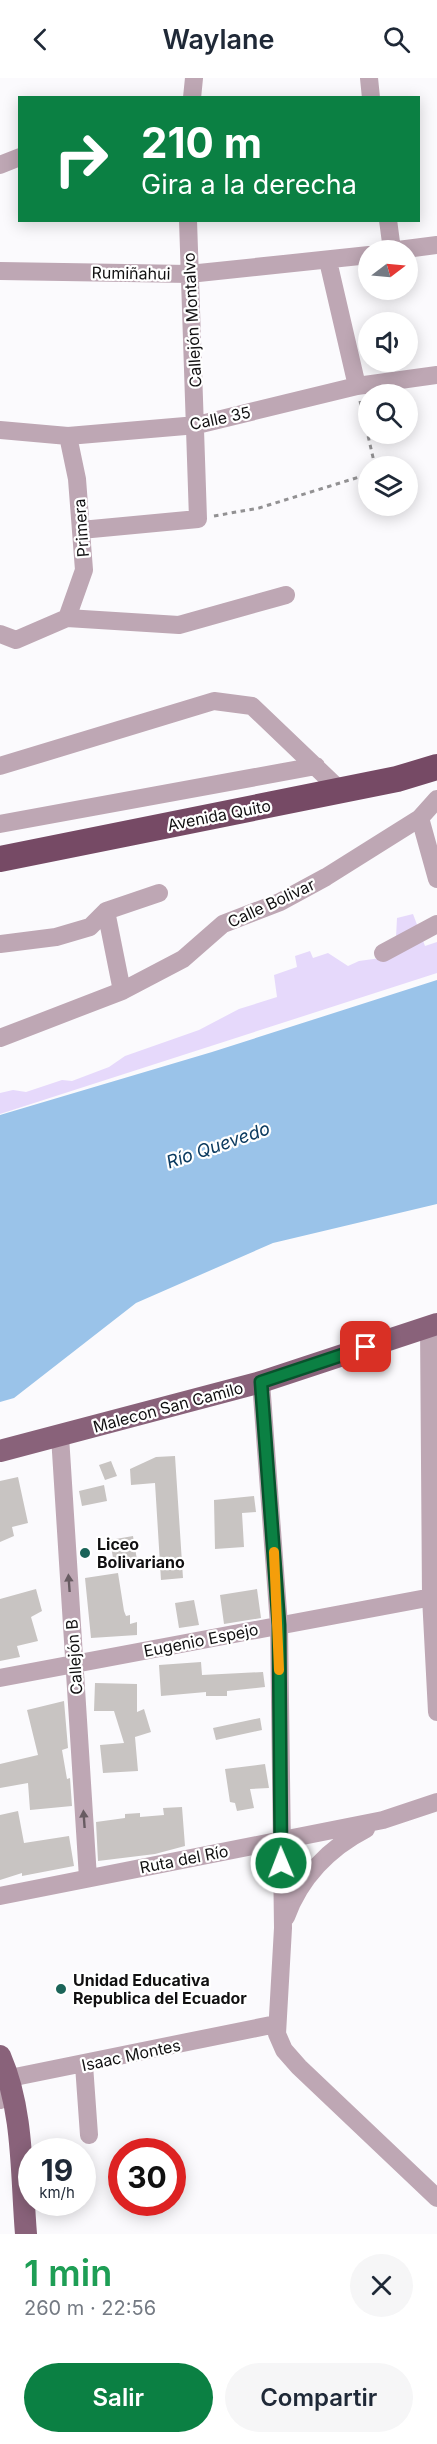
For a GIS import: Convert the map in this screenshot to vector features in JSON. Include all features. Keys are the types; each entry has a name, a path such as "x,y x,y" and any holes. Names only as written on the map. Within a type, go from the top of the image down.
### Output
{"highway":[{"name":"Avenida Quito","path":"0,859 341,791 397,779 437,767"}],"main road":[{"name":"Malecon San Camilo","path":"0,1451 261,1382 433,1325"},
{"path":"0,2056 10,2078 16,2113 26,2234"}],"street":[{"path":"192,96 194,78"},
{"path":"369,78 371,96"},
{"path":"0,165 18,158"},
{"name":"Callejón Montalvo","path":"188,222 197,425 198,519"},
{"path":"388,222 391,240"},
{"path":"418,247 437,245"},
{"name":"Rumiñahui","path":"0,271 189,274 358,257"},
{"path":"328,261 357,386"},
{"name":"Calle 35","path":"0,430 68,436 197,425 357,386 437,375"},
{"name":"Primera","path":"67,618 84,570 77,479 68,436"},
{"path":"81,530 198,519"},
{"path":"5,640 67,618 179,625 286,595"},
{"path":"0,766 214,701 252,706 341,791"},
{"path":"0,824 316,766"},
{"name":"Calle Bolivar","path":"0,1038 122,991 183,959 223,924 280,902 326,877 420,818 437,799"},
{"path":"420,818 437,879"},
{"path":"0,945 56,937 90,927 106,911 159,893"},
{"path":"106,911 122,991"},
{"path":"383,953 437,924"},
{"path":"433,1325 434,1597 437,1712"},
{"path":"261,1382 279,1625 283,1928 276,2024 280,2044 287,2056 437,2198"},
{"name":"Callejón B","path":"60,1436 88,1878"},
{"name":"Eugenio Espejo","path":"0,1678 434,1597"},
{"name":"Ruta del Río","path":"0,1896 383,1820 437,1802"},
{"path":"283,1928 292,1900 319,1863 336,1847 383,1820"},
{"name":"Isaac Montes","path":"10,2078 84,2065 276,2024"},
{"path":"84,2065 89,2135"},
{"path":"0,2100 10,2078"}],"path":[{"path":"357,386 373,456"},
{"path":"198,519 259,508 358,477"}],"shaded area":[{"path":"413,914 425,946 437,942 437,973 0,1114 0,1093 13,1090 26,1092 62,1080 72,1081 109,1067 125,1056 199,1030 239,1009 277,997 274,975 297,967 295,956 310,951 313,958 328,953 348,966 359,961 395,956 397,918"}],"water":[{"name":"Río Quevedo","path":"437,980 437,1204 273,1243 136,1303 14,1398 0,1402 0,1115 212,1052"}],"building":[{"path":"175,1456 183,1578 161,1580 155,1483 131,1485 130,1469 156,1457"},
{"path":"111,1461 117,1476 105,1480 99,1465"},
{"path":"18,1477 28,1523 12,1527 14,1536 0,1542 0,1481"},
{"path":"104,1485 107,1501 82,1506 79,1491"},
{"path":"254,1496 256,1512 242,1513 244,1547 215,1549 214,1500"},
{"path":"133,1536 137,1560 114,1564 110,1540"},
{"path":"118,1573 124,1611 126,1616 130,1615 130,1624 137,1622 137,1635 91,1638 85,1578"},
{"path":"36,1589 42,1611 31,1617 38,1641 17,1646 20,1657 0,1661 0,1599"},
{"path":"257,1589 261,1618 224,1624 220,1595"},
{"path":"194,1600 199,1625 179,1628 175,1603"},
{"path":"201,1662 202,1675 263,1672 265,1687 227,1691 227,1696 206,1696 206,1692 161,1696 159,1665"},
{"path":"95,1683 137,1684 137,1712 144,1709 151,1732 135,1737 138,1771 103,1773 100,1745 124,1743 114,1711 94,1711"},
{"path":"64,1701 68,1748 62,1750 67,1779 70,1778 72,1806 30,1810 28,1783 0,1788 0,1764 38,1755 27,1710"},
{"path":"260,1718 262,1730 216,1740 213,1728"},
{"path":"265,1764 269,1788 250,1789 254,1808 237,1811 235,1803 230,1802 225,1769"},
{"path":"182,1807 185,1846 155,1854 98,1861 96,1822 125,1818 125,1814 140,1813 140,1817 164,1815 163,1808"},
{"path":"18,1811 24,1843 69,1836 74,1866 22,1876 22,1873 0,1880 0,1815"}],"slow traffic":[{"path":"274,1552 279,1625 279,1670"}],"place":[{"name":"Liceo Bolivariano","path":"85,1553"},
{"name":"Unidad Educativa Republica del Ecuador","path":"61,1989"}],"route":[{"path":"281,1863 279,1625 261,1382 366,1347"}]}
